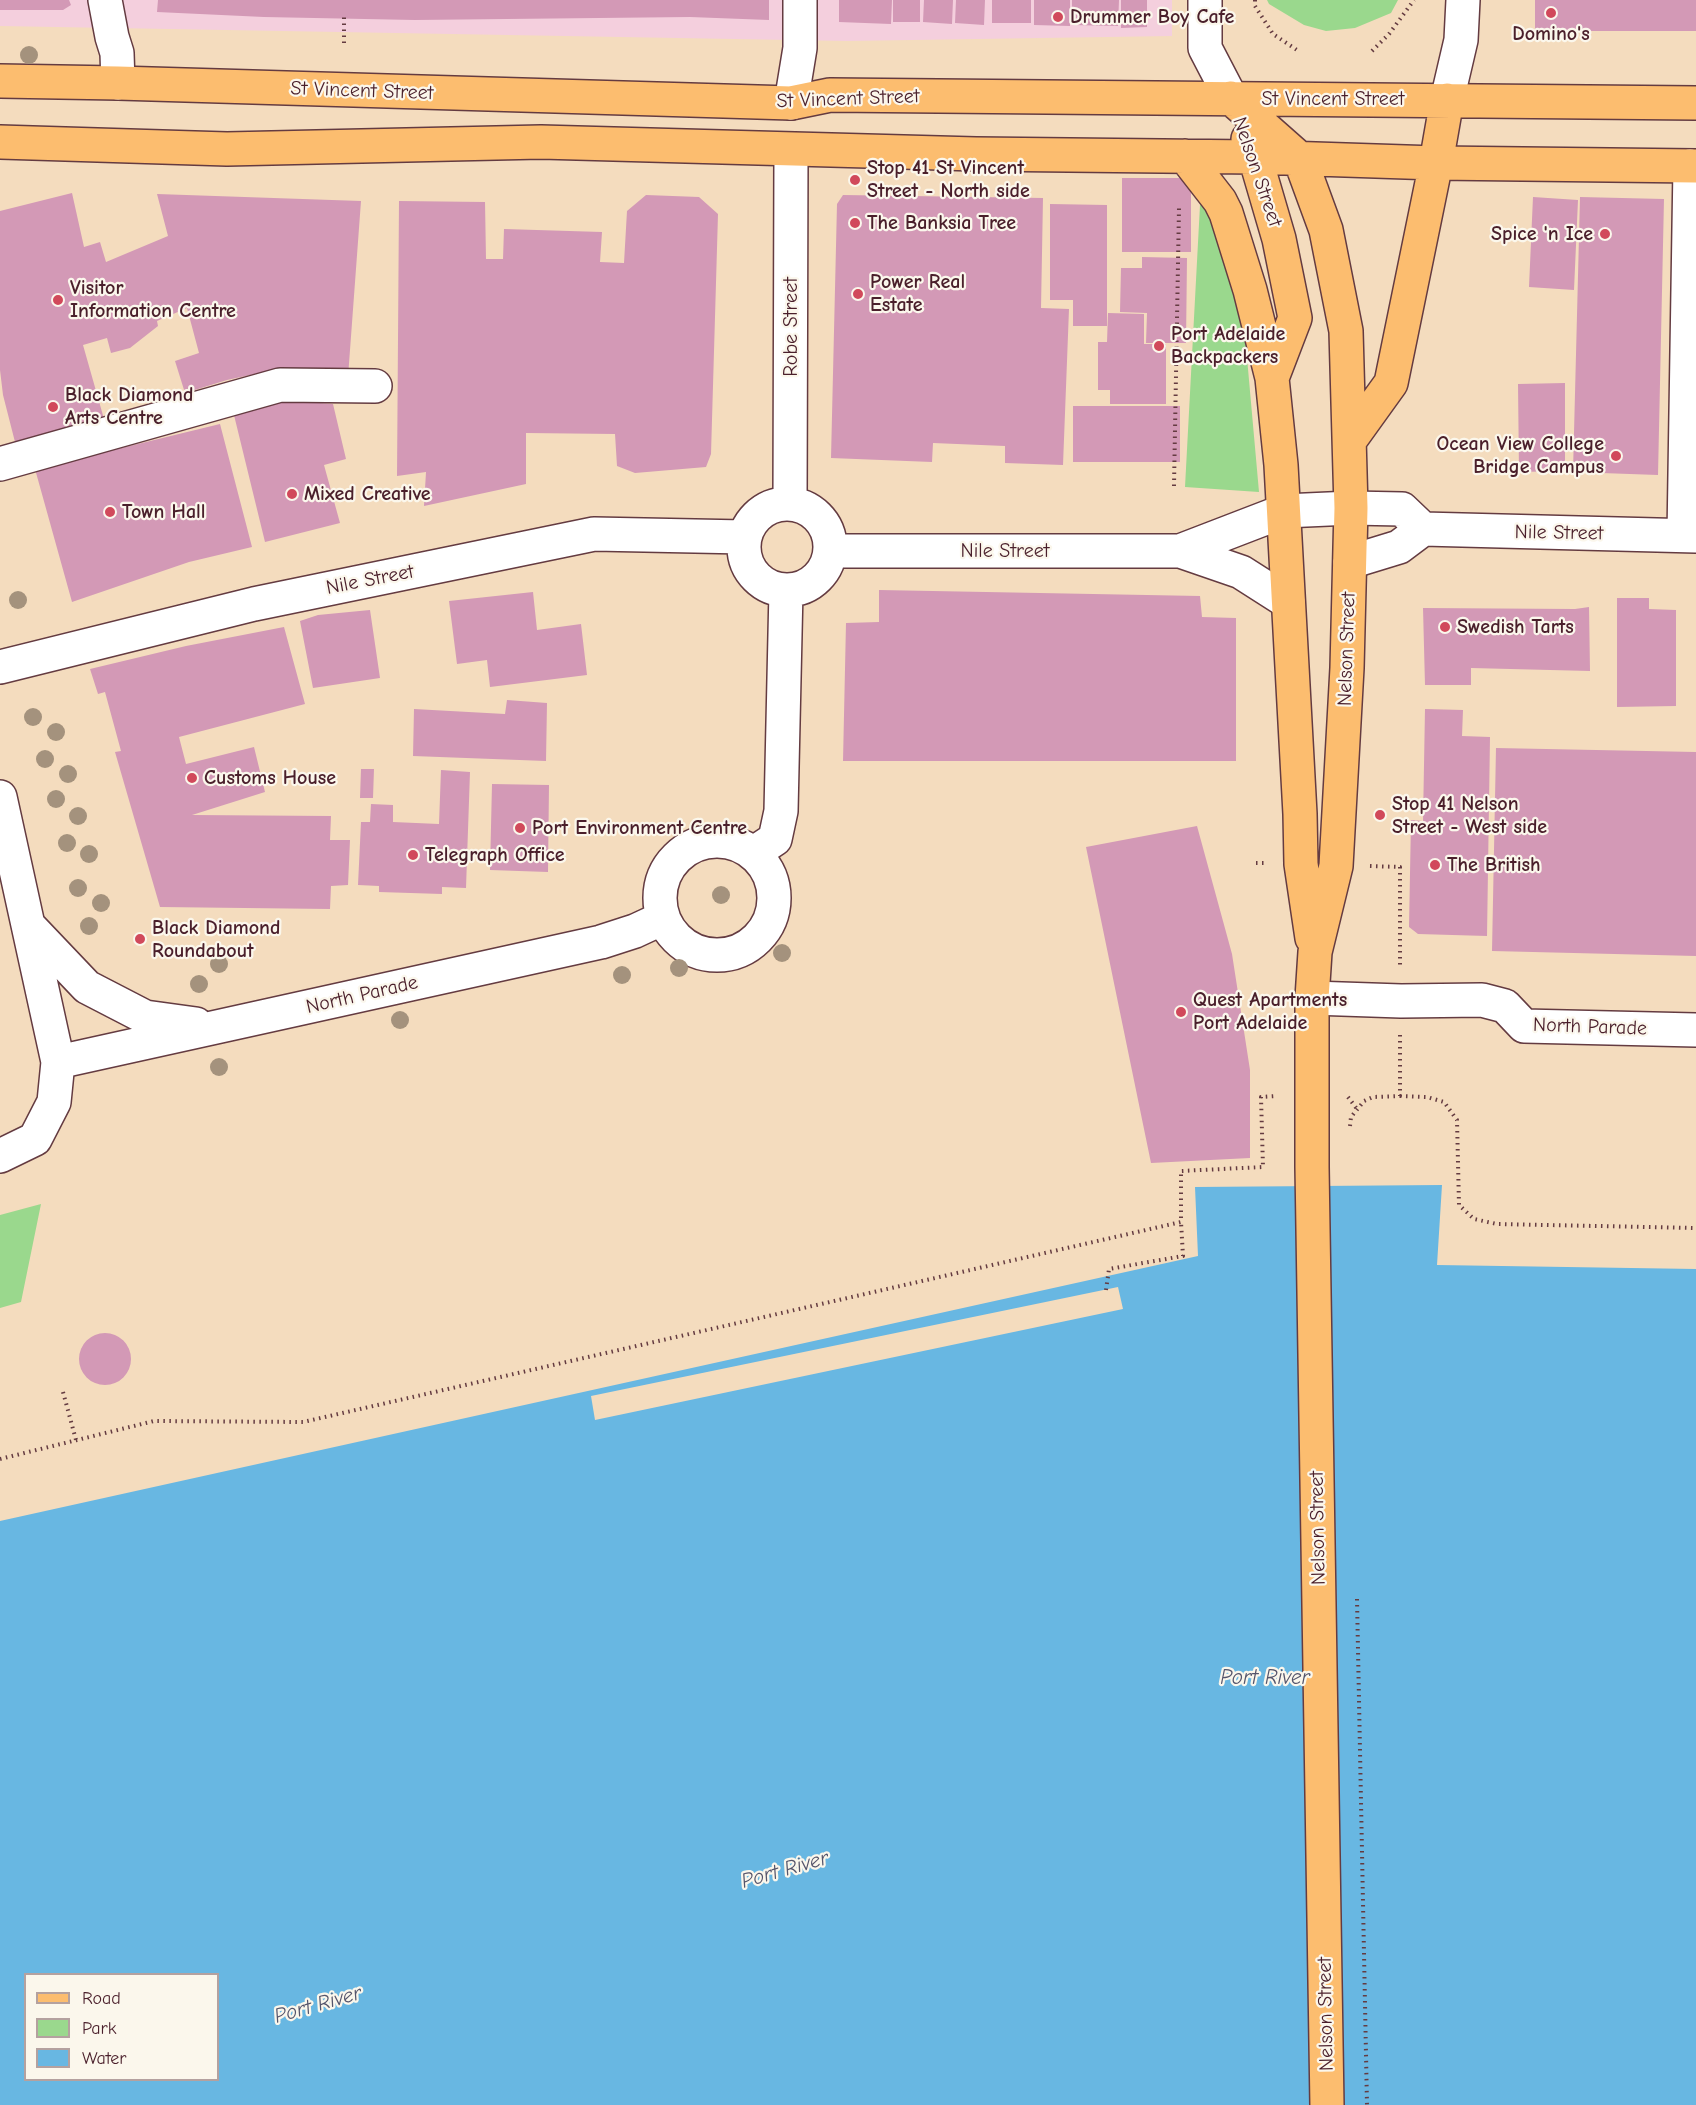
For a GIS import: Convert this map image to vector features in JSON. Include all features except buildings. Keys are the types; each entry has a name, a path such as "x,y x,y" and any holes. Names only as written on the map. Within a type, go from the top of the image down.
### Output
{"main road":[{"name":"St Vincent Street","path":"0,81 792,103 830,95 1696,103"},
{"name":"Nelson Street","path":"1231,98 1256,157 1279,239 1295,318 1272,378 1284,511 1300,814 1300,864 1315,952 1312,998 1312,1167 1327,2105"},
{"name":"Nelson Street","path":"1231,98 1300,159 1326,230 1346,331 1351,508 1347,668 1351,866 1315,952"},
{"path":"1350,440 1391,383 1447,100"},
{"path":"0,142 227,149 541,142 791,151 1693,166"},
{"path":"1185,156 1220,201 1226,213 1250,290 1272,378"}],"street":[{"path":"105,0 117,53 118,83"},
{"path":"792,103 800,48 800,0"},
{"path":"1205,0 1206,48 1231,98"},
{"path":"1447,100 1459,52 1463,0"},
{"name":"Robe Street","path":"790,504 791,151"},
{"path":"1690,536 1693,166"},
{"path":"0,464 280,385 375,386"},
{"path":"790,504 809,510 821,520 829,536 830,551 827,564 818,577 804,586 786,590 771,587 754,575 746,560 745,537 750,524 762,511 776,505 790,504"},
{"path":"1350,562 1399,547 1422,530 1402,509 1351,508"},
{"name":"Nile Street","path":"1180,551 1284,511 1351,508"},
{"name":"Nile Street","path":"1422,530 1690,536"},
{"name":"Nile Street","path":"0,667 254,604 594,534 745,537"},
{"name":"Nile Street","path":"830,551 1180,551 1241,572 1288,603"},
{"path":"754,853 775,839 781,811 786,590"},
{"path":"0,797 58,1062 54,1102 35,1138 0,1156"},
{"path":"719,840 738,844 754,853 766,867 773,883 774,902 771,919 762,934 746,947 728,954 707,954 688,948 673,935 663,918 659,899 662,880 670,864 684,850 700,843 719,840"},
{"name":"North Parade","path":"58,1062 601,942 635,931 663,918"},
{"path":"28,925 87,987 145,1017 215,1027"},
{"name":"North Parade","path":"1312,998 1401,1001 1482,1000 1505,1006 1524,1026 1696,1030"}],"path":[{"path":"1255,0 1255,6 1273,34 1297,50"},
{"path":"1372,51 1389,34 1414,0"},
{"path":"344,17 344,43"},
{"path":"1174,486 1179,200"},
{"path":"1351,866 1400,867 1400,966"},
{"path":"1400,1029 1400,1096"},
{"path":"1344,1093 1357,1109"},
{"path":"1106,1290 1108,1269 1183,1256 1181,1171 1263,1167 1261,1097 1283,1096"},
{"path":"1350,1127 1351,1117 1357,1109 1364,1101 1373,1097 1427,1097 1444,1102 1457,1120 1459,1205 1474,1219 1497,1224 1696,1228"},
{"path":"0,1459 154,1421 303,1422 1181,1222"},
{"path":"63,1392 76,1440"},
{"path":"1357,1589 1367,2105"}],"shaded area":[{"path":"0,0 1172,0 1172,36 847,41 0,26"}],"green space":[{"path":"1267,0 1398,0 1391,13 1355,28 1326,31 1304,25 1269,4"},
{"path":"1200,205 1207,207 1243,313 1259,492 1185,487"},
{"path":"41,1204 21,1302 0,1308 0,1215"}],"water":[{"name":"Port River","path":"1442,1185 1437,1265 1696,1269 1696,2105 0,2105 0,1521 1198,1256 1195,1187"}],"pier":[{"path":"1118,1287 1123,1309 595,1420 591,1396"}],"place":[{"name":"Domino's","path":"1551,13"},
{"name":"Drummer Boy Cafe","path":"1058,17"},
{"name":"Stop 41 St Vincent Street - North side","path":"855,180"},
{"name":"The Banksia Tree","path":"855,223"},
{"name":"Spice 'n Ice","path":"1605,234"},
{"name":"Power Real Estate","path":"858,294"},
{"name":"Visitor Information Centre","path":"58,300"},
{"name":"Port Adelaide Backpackers","path":"1159,346"},
{"name":"Black Diamond Arts Centre","path":"53,407"},
{"name":"Ocean View College Bridge Campus","path":"1616,456"},
{"name":"Mixed Creative","path":"292,494"},
{"name":"Town Hall","path":"110,512"},
{"name":"Swedish Tarts","path":"1445,627"},
{"name":"Customs House","path":"192,778"},
{"name":"Stop 41 Nelson Street - West side","path":"1380,815"},
{"name":"Port Environment Centre","path":"520,828"},
{"name":"Telegraph Office","path":"413,855"},
{"name":"The British","path":"1435,865"},
{"name":"Black Diamond Roundabout","path":"140,939"},
{"name":"Quest Apartments Port Adelaide","path":"1181,1012"}]}
